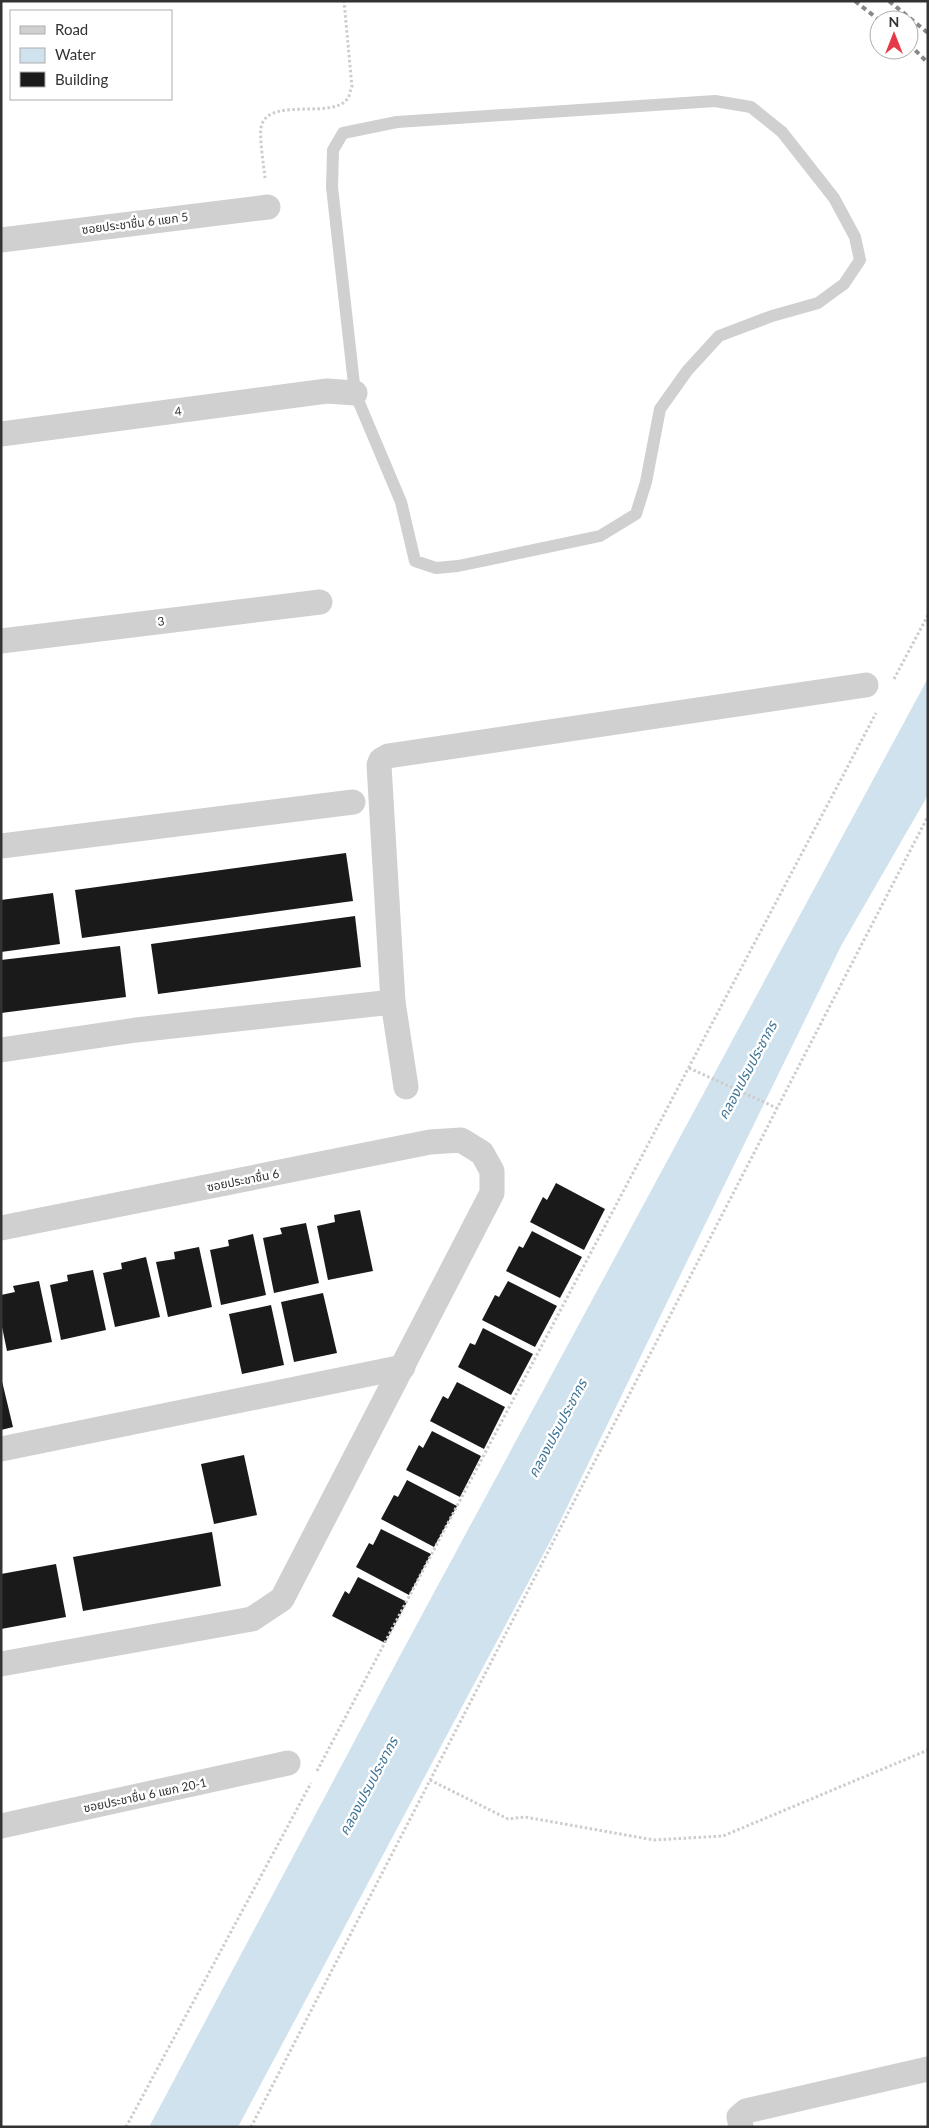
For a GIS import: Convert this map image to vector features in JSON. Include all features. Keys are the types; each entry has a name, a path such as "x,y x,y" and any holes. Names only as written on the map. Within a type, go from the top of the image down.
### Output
{"street":[{"name":"ซอยประชาชื่น 6 แยก 5","path":"1,240 268,207"},
{"name":"4","path":"1,434 327,390 355,393"},
{"name":"3","path":"1,641 320,602"},
{"path":"406,1087 393,1002 379,765 381,760 388,756 878,686"},
{"path":"1,846 353,802"},
{"path":"1,1050 136,1030 393,1002"},
{"name":"ซอยประชาชื่น 6","path":"1,1228 430,1142 461,1140 482,1153 492,1171 492,1193 403,1367"},
{"path":"1,1450 403,1367"},
{"path":"1,1664 252,1618 282,1599 403,1367"},
{"name":"ซอยประชาชื่น 6 แยก 20-1","path":"1,1826 288,1763"},
{"path":"740,2127 739,2117 746,2111 928,2069"}],"lane":[{"path":"715,101 751,107 782,132 834,198 855,237 860,260 844,284 818,303 772,316 719,336 687,370 660,410 646,482 636,514 600,536 458,566 436,568 415,561 401,502 355,393 332,187 332,150 343,133 397,122 536,112 715,101"}],"path":[{"path":"268,207 260,126 265,118 275,112 337,106 348,99 352,87 344,1"},
{"path":"878,686 928,615"},
{"path":"316,1774 876,712"},
{"path":"251,2127 928,816"},
{"path":"688,1068 777,1108"},
{"path":"430,1780 508,1819 525,1818 654,1840 724,1836 928,1750"},
{"path":"126,2127 311,1782"}],"water":[{"name":"คลองเปรมประชากร","path":"928,678 928,795 841,946 552,1538 238,2127 149,2127 403,1650"}],"building":[{"path":"346,853 353,901 82,938 75,890"},
{"path":"53,893 60,944 1,952 1,900"},
{"path":"355,916 361,967 158,994 151,944"},
{"path":"120,946 126,997 1,1013 1,960"},
{"path":"556,1183 605,1209 584,1250 530,1222 543,1197 547,1200"},
{"path":"360,1210 373,1271 328,1280 317,1226 335,1222 334,1215"},
{"path":"306,1223 319,1283 274,1293 263,1238 282,1234 280,1228"},
{"path":"532,1231 582,1257 560,1298 506,1271 519,1246 523,1248"},
{"path":"253,1234 266,1295 221,1305 210,1250 229,1246 228,1240"},
{"path":"199,1247 212,1307 168,1317 156,1262 175,1259 174,1252"},
{"path":"146,1257 160,1317 115,1327 103,1273 122,1269 121,1263"},
{"path":"93,1270 106,1330 61,1340 50,1285 68,1281 67,1275"},
{"path":"39,1281 52,1342 7,1351 1,1322 1,1295 15,1292 13,1286"},
{"path":"508,1281 557,1306 535,1347 482,1320 495,1295 499,1297"},
{"path":"323,1293 337,1353 294,1362 281,1302"},
{"path":"271,1305 284,1365 242,1374 229,1314"},
{"path":"483,1328 533,1354 511,1395 458,1367 470,1343 475,1345"},
{"path":"1,1377 13,1427 1,1430"},
{"path":"457,1382 505,1407 484,1449 430,1421 443,1396 448,1399"},
{"path":"432,1431 481,1456 460,1497 406,1470 419,1445 423,1448"},
{"path":"244,1455 257,1515 214,1524 201,1464"},
{"path":"407,1480 457,1506 434,1547 381,1519 394,1495 398,1497"},
{"path":"381,1529 431,1554 409,1595 356,1567 369,1543 373,1545"},
{"path":"212,1532 221,1586 83,1611 73,1557"},
{"path":"56,1564 66,1617 1,1629 1,1574"},
{"path":"358,1577 407,1602 385,1643 332,1616 345,1591 349,1594"}],"railway":[{"path":"855,1 869,12"},
{"path":"889,1 928,33"},
{"path":"919,54 928,63"}]}
